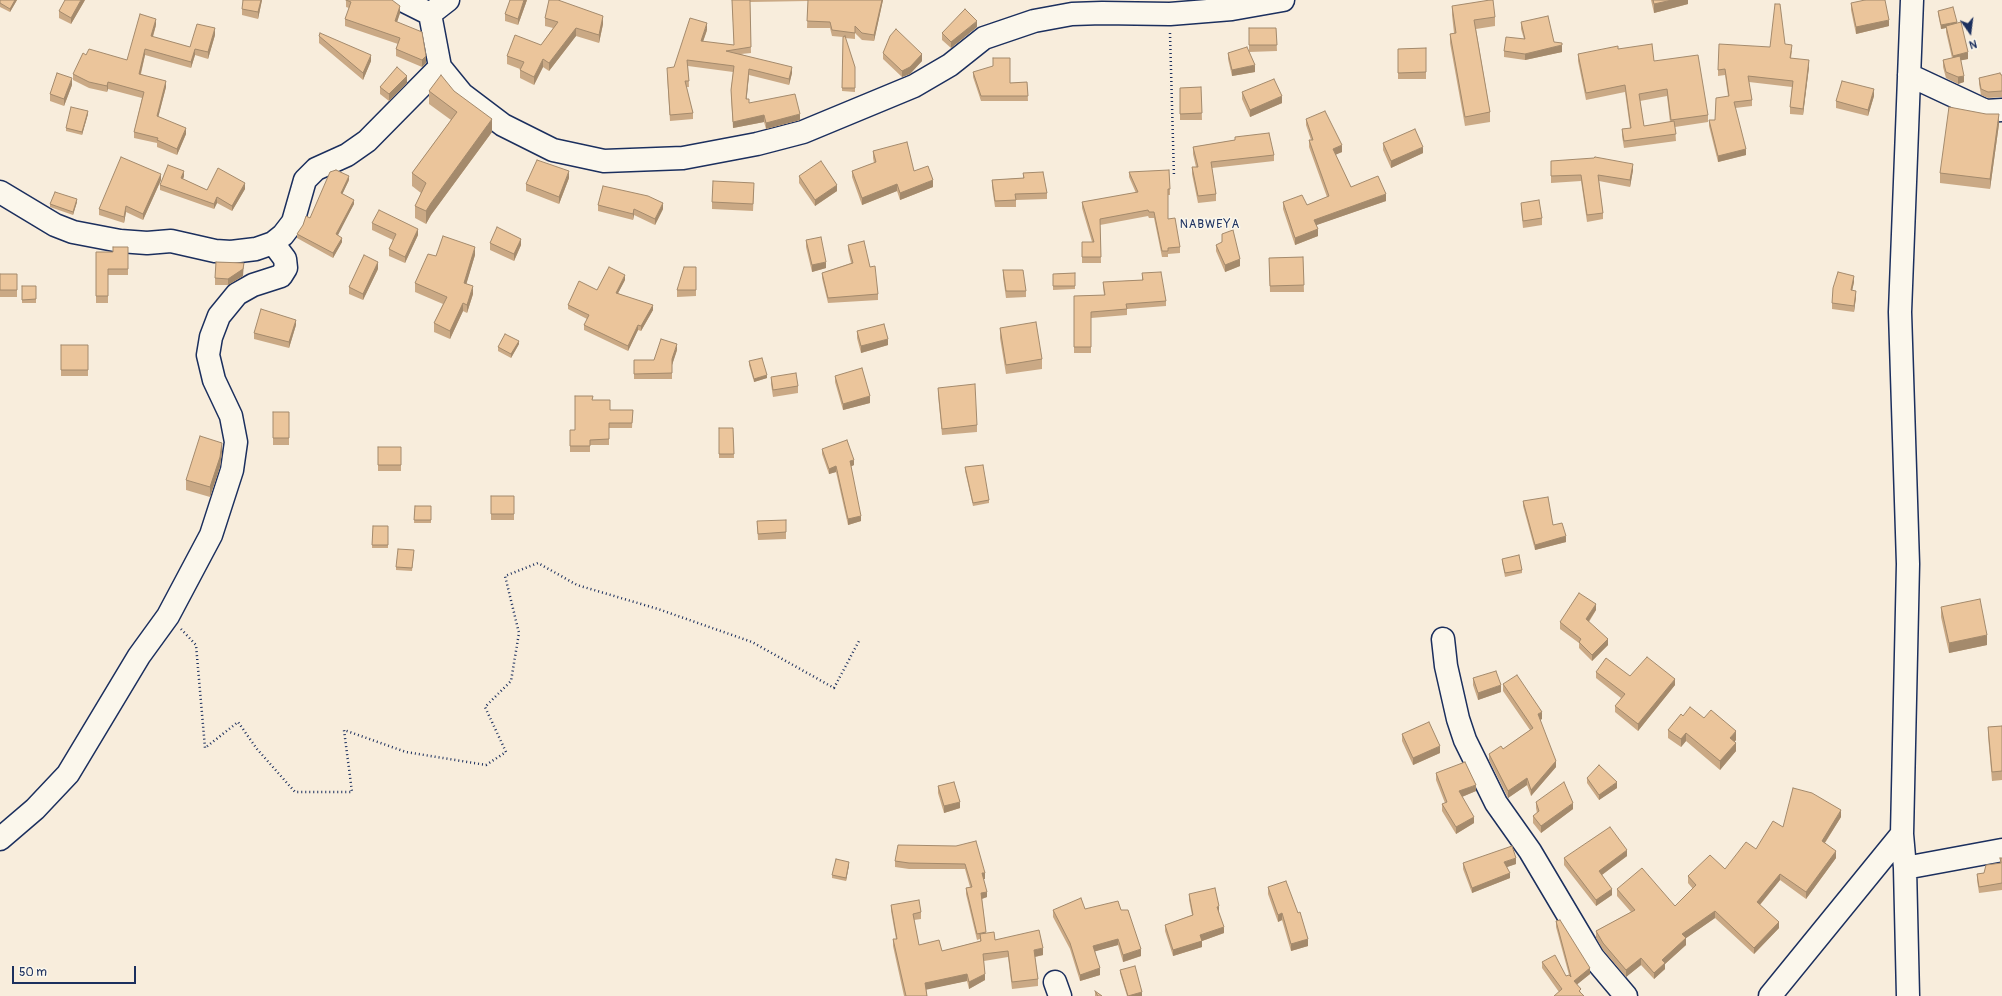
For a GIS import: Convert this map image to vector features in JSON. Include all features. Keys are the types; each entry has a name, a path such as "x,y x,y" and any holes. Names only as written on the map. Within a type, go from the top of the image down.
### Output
{"street":[{"path":"402,0 430,14"},
{"path":"430,14 448,0"},
{"path":"430,14 440,67 462,94 502,125 553,150 604,161 683,158 758,144 803,132 914,86 950,65 984,38 1034,22 1072,14 1170,14 1232,9 1283,0"},
{"path":"1908,996 1905,868 1902,834 1908,555 1900,312 1912,0"},
{"path":"0,192 54,225 85,235 120,241 147,243 171,241 215,251 256,249 273,243 283,235 292,222 306,180 316,169 347,155 366,141 440,67"},
{"path":"1909,75 1986,111 2002,110"},
{"path":"0,839 35,809 68,774 139,656 168,616 211,535 232,470 236,442 231,416 213,374 208,355 211,337 219,316 237,294 253,285 281,276 284,272 286,268 285,259 273,243"},
{"path":"1443,639 1446,666 1458,719 1465,740 1496,803 1530,851 1593,957 1626,996"},
{"path":"1770,996 1902,834"},
{"path":"1905,868 2002,850"}],"path":[{"path":"1170,14 1174,177"},
{"path":"168,616 196,645 205,748 238,722 257,748 295,792 352,792 344,730 406,752 486,764 506,752 485,707 511,681 519,633 505,576 538,563 577,585 658,609 752,642 834,688 860,639"}],"building":[{"path":"0,0 15,0 10,9 0,3"},
{"path":"65,0 81,0 71,18 59,11"},
{"path":"243,0 261,0 258,12 242,9"},
{"path":"346,0 392,0 400,6 395,21 422,32 426,56 422,60 396,49 400,38 345,19 351,2"},
{"path":"510,0 524,0 518,19 505,14"},
{"path":"549,0 558,0 603,16 599,35 576,28 549,63 543,59 534,77 520,70 524,62 507,56 515,35 541,45 558,22 545,18"},
{"path":"732,0 750,0 751,47 726,51 792,67 789,79 749,69 746,99 749,99 749,103 795,94 800,114 766,123 764,115 733,122 731,90 734,66 687,60 689,81 685,81 693,113 670,115 667,68 674,67 690,18 707,23 701,41 734,45"},
{"path":"808,0 882,0 874,35 862,33 855,26 855,33 832,30 830,22 807,21"},
{"path":"1493,0 1495,17 1474,20 1490,112 1465,117 1450,34 1456,33 1452,6"},
{"path":"1653,0 1672,0 1654,4"},
{"path":"1865,0 1885,0 1889,20 1856,27 1851,3"},
{"path":"1775,4 1780,4 1785,44 1792,45 1790,58 1809,60 1803,109 1790,107 1793,81 1748,76 1752,100 1734,102 1746,149 1718,156 1709,120 1715,120 1716,98 1729,96 1725,69 1718,70 1719,44 1770,47"},
{"path":"1953,7 1957,22 1941,25 1938,11"},
{"path":"965,9 977,21 951,42 942,33"},
{"path":"140,14 156,19 151,36 190,47 197,24 215,28 208,52 195,49 191,62 145,49 139,74 166,81 157,116 186,128 177,149 157,140 158,138 134,132 144,92 108,82 107,86 89,82 73,74 83,53 86,55 89,49 127,60"},
{"path":"1548,16 1554,42 1562,43 1562,45 1525,54 1504,51 1506,37 1525,39 1521,22"},
{"path":"1961,22 1968,52 1953,56 1946,26"},
{"path":"1249,28 1276,28 1277,45 1249,45"},
{"path":"896,29 922,54 910,67 902,71 883,53 890,36"},
{"path":"320,33 371,55 363,73 319,36"},
{"path":"845,36 855,67 855,88 842,88 843,37"},
{"path":"1652,44 1654,61 1698,55 1708,115 1671,120 1667,89 1639,94 1644,126 1674,121 1676,134 1624,141 1622,129 1631,128 1625,85 1586,93 1578,54 1618,46 1618,49"},
{"path":"1247,47 1255,65 1232,70 1228,53"},
{"path":"1426,48 1426,72 1398,73 1398,49"},
{"path":"1960,56 1964,76 1958,77 1946,72 1943,60"},
{"path":"993,58 1010,58 1010,83 1027,82 1028,96 981,96 973,72 993,66"},
{"path":"397,67 407,76 389,94 380,87"},
{"path":"57,73 72,78 64,99 50,94"},
{"path":"2000,73 2002,75 2002,91 1988,92 1981,89 1979,78"},
{"path":"441,75 454,91 492,119 426,211 415,206 426,183 412,173 457,112 429,91"},
{"path":"1274,79 1282,96 1250,110 1242,92"},
{"path":"1842,81 1874,89 1868,110 1836,101"},
{"path":"1201,87 1202,113 1180,114 1180,88"},
{"path":"71,107 88,111 82,132 66,128"},
{"path":"1949,107 1986,114 1999,114 1990,179 1940,173"},
{"path":"1325,111 1342,145 1333,149 1351,187 1378,176 1386,194 1314,220 1318,229 1295,238 1283,202 1302,195 1307,205 1329,196 1309,140 1313,140 1306,119"},
{"path":"1415,129 1423,147 1391,161 1383,143"},
{"path":"1269,133 1274,155 1211,162 1216,194 1198,196 1192,167 1198,167 1193,147 1235,140 1235,137"},
{"path":"907,142 914,171 928,166 933,180 900,193 897,184 862,198 852,171 876,162 873,151"},
{"path":"121,157 161,174 143,214 126,206 124,217 99,209"},
{"path":"1595,157 1633,164 1630,180 1598,175 1603,213 1587,215 1581,175 1551,176 1551,161"},
{"path":"537,160 569,171 559,197 526,184"},
{"path":"821,161 837,185 815,200 799,176"},
{"path":"168,165 184,171 181,178 207,190 218,168 245,183 232,206 217,197 214,204 160,185"},
{"path":"336,170 349,176 341,193 354,200 336,234 342,238 333,253 297,234 303,225 306,216 310,218 330,172"},
{"path":"1169,170 1170,189 1168,189 1168,219 1175,218 1180,247 1168,248 1168,251 1162,251 1154,212 1149,212 1148,210 1100,219 1101,257 1082,257 1082,242 1094,242 1082,202 1138,192 1129,172"},
{"path":"1043,172 1047,193 1015,194 1016,200 995,201 992,180 1024,178 1023,173"},
{"path":"713,181 754,183 753,204 712,202"},
{"path":"603,186 648,196 663,203 655,219 634,209 633,214 598,205"},
{"path":"55,192 77,199 73,212 50,204"},
{"path":"1539,200 1542,218 1523,221 1521,203"},
{"path":"379,210 418,229 405,257 389,249 396,234 372,223"},
{"path":"497,227 521,239 514,254 490,243"},
{"path":"1233,230 1240,259 1225,265 1216,245 1222,242 1222,234"},
{"path":"443,236 475,247 464,283 473,286 467,305 463,303 450,331 434,323 447,297 415,283 428,254 436,256"},
{"path":"821,237 826,262 812,265 806,240"},
{"path":"864,241 870,267 875,266 878,294 828,298 822,273 853,263 848,245"},
{"path":"113,247 128,247 128,269 108,269 108,296 96,296 96,252 113,252"},
{"path":"364,255 378,262 363,294 349,287"},
{"path":"1303,257 1304,285 1270,286 1269,258"},
{"path":"216,262 244,263 243,269 228,279 215,278"},
{"path":"609,267 625,275 616,293 653,305 641,326 638,325 628,346 584,325 589,315 568,305 579,281 597,290"},
{"path":"684,267 696,267 696,290 677,290"},
{"path":"1003,270 1023,270 1026,291 1006,291"},
{"path":"1161,272 1166,301 1126,304 1127,309 1091,312 1091,347 1074,347 1074,296 1105,295 1103,282 1143,280 1142,273"},
{"path":"1838,272 1854,276 1851,290 1856,291 1854,306 1832,303 1833,288"},
{"path":"1075,273 1075,286 1053,286 1053,274"},
{"path":"0,274 17,274 17,290 0,290"},
{"path":"22,286 36,286 36,299 22,300"},
{"path":"261,309 296,320 289,342 254,333"},
{"path":"1036,322 1042,359 1006,365 1000,328"},
{"path":"884,324 888,339 861,346 857,331"},
{"path":"505,334 519,341 511,354 498,347"},
{"path":"661,339 677,344 672,359 672,373 634,374 634,360 654,360"},
{"path":"61,345 88,345 88,370 61,370"},
{"path":"762,358 767,375 754,379 749,361"},
{"path":"862,368 870,396 843,404 835,376"},
{"path":"796,373 798,386 773,390 771,377"},
{"path":"975,384 977,425 942,429 938,388"},
{"path":"575,396 593,396 592,400 610,400 610,410 633,410 632,423 609,423 609,439 590,440 590,446 570,446 570,430 575,430"},
{"path":"273,412 289,412 289,438 273,438"},
{"path":"719,428 733,428 734,454 719,454"},
{"path":"200,436 222,443 220,457 210,487 186,480"},
{"path":"847,440 854,460 850,461 861,516 848,519 836,466 829,469 822,449"},
{"path":"378,447 401,447 401,465 378,465"},
{"path":"983,465 989,500 973,503 965,467"},
{"path":"491,496 514,496 514,514 491,514"},
{"path":"1548,497 1553,525 1562,523 1566,536 1535,545 1523,501"},
{"path":"415,506 431,506 431,520 414,520"},
{"path":"786,520 786,532 758,534 757,521"},
{"path":"373,526 388,526 388,545 372,545"},
{"path":"398,549 414,550 412,568 396,567"},
{"path":"1519,555 1522,570 1505,573 1502,559"},
{"path":"1579,593 1596,604 1586,619 1608,639 1592,655 1579,642 1581,639 1560,622"},
{"path":"1980,599 1987,635 1949,643 1941,607"},
{"path":"1647,657 1675,679 1638,724 1615,706 1625,694 1596,672 1606,658 1630,676"},
{"path":"1496,671 1501,685 1478,693 1473,678"},
{"path":"1517,675 1542,712 1538,714 1556,761 1531,790 1527,778 1508,791 1489,754 1501,746 1503,749 1533,728 1503,684"},
{"path":"1690,707 1704,718 1711,710 1736,731 1730,738 1736,743 1720,761 1686,733 1681,739 1668,730 1681,714 1683,716"},
{"path":"1429,722 1440,746 1413,758 1402,734"},
{"path":"2002,726 2002,771 1992,772 1988,727"},
{"path":"1465,762 1476,785 1459,791 1474,817 1456,827 1442,804 1447,802 1436,773"},
{"path":"1599,765 1617,782 1599,795 1587,778"},
{"path":"954,782 960,802 944,806 938,786"},
{"path":"1564,782 1573,803 1541,826 1533,816 1539,811 1536,802"},
{"path":"1793,788 1812,793 1841,810 1822,841 1836,851 1806,892 1780,874 1757,902 1779,922 1754,948 1715,911 1682,934 1686,938 1662,960 1665,963 1654,973 1641,958 1626,970 1603,943 1596,931 1635,910 1617,889 1642,868 1675,906 1696,885 1688,876 1710,855 1725,869 1746,842 1756,849 1773,821 1783,827"},
{"path":"1610,827 1627,850 1599,871 1612,889 1596,900 1564,858"},
{"path":"976,841 985,873 982,873 987,892 981,893 986,932 977,934 966,888 972,887 965,864 909,863 895,861 898,845 956,846"},
{"path":"1512,846 1516,858 1504,862 1510,873 1472,888 1463,863"},
{"path":"2000,858 2002,858 2002,883 1979,887 1977,874 1984,873 1986,865 2001,863"},
{"path":"836,859 849,862 846,878 832,875"},
{"path":"1286,881 1298,913 1300,912 1308,939 1291,944 1282,913 1278,915 1268,887"},
{"path":"1215,888 1219,906 1217,907 1224,927 1200,935 1202,941 1173,950 1165,925 1193,915 1189,894"},
{"path":"1081,898 1085,909 1118,901 1121,910 1128,910 1141,949 1123,955 1118,939 1093,946 1100,968 1080,975 1070,943 1053,910"},
{"path":"919,900 921,912 913,914 919,945 939,940 942,951 981,941 980,934 994,932 995,940 1039,930 1043,948 1034,950 1038,979 1012,982 1008,951 983,954 985,974 969,982 967,974 925,983 927,996 906,996 893,939 897,939 891,905"},
{"path":"1560,920 1590,968 1574,981 1581,989 1579,991 1584,996 1554,996 1562,989 1542,962 1555,955 1566,976 1569,975 1571,977 1556,921"},
{"path":"1135,966 1142,992 1128,996 1120,970"}],"district":[{"name":"NABWEYA","path":"1210,225"}]}
